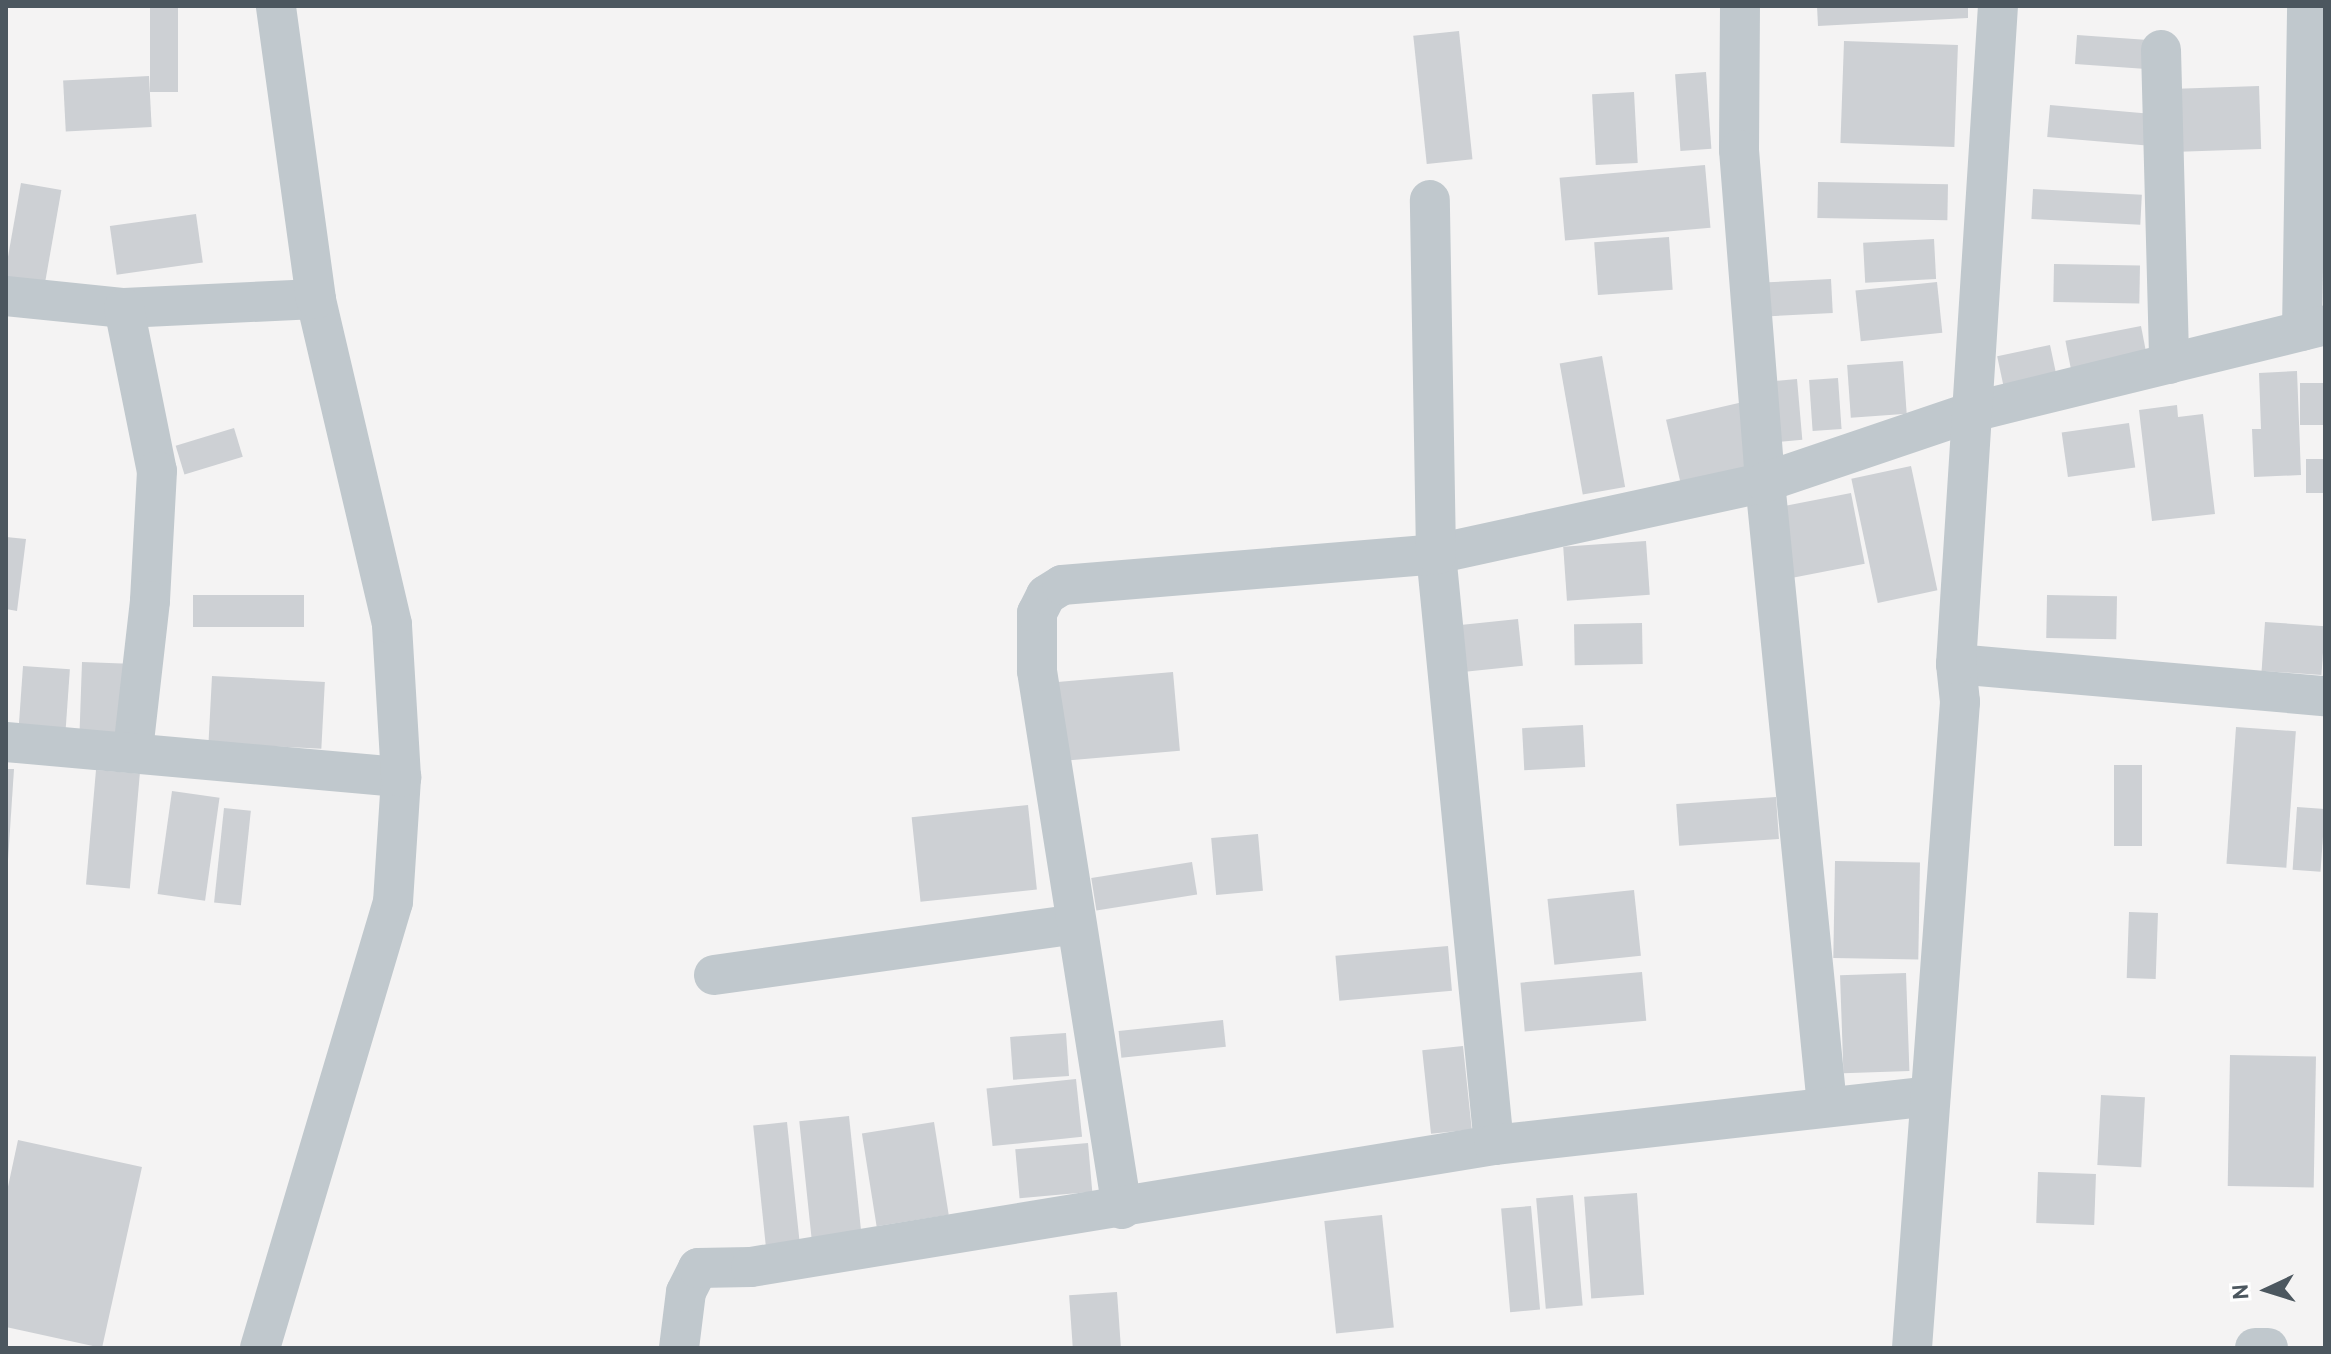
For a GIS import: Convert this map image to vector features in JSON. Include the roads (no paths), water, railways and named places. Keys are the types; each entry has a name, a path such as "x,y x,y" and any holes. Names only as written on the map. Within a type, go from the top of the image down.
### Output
{"street":[{"path":"260,1348 393,902 401,777 392,624 316,299 276,6"},
{"path":"1740,6 1739,150 1765,482 1827,1105"},
{"path":"1912,1348 1960,702 1956,664 1998,6"},
{"path":"1122,1209 1037,671 1037,613 1046,595 1062,585 1436,554 1765,482 1972,412 2314,328 2307,6"},
{"path":"2161,50 2169,364"},
{"path":"1430,200 1436,554 1494,1145"},
{"path":"6,296 124,308 316,299"},
{"path":"124,308 157,471 150,601 133,751"},
{"path":"1956,664 2325,696"},
{"path":"6,742 401,777"},
{"path":"714,975 1075,924"},
{"path":"679,1348 686,1292 698,1268 751,1267 1122,1209 1494,1145 1827,1105 1930,1096"},
{"path":"2255,1348 2268,1348"}]}
